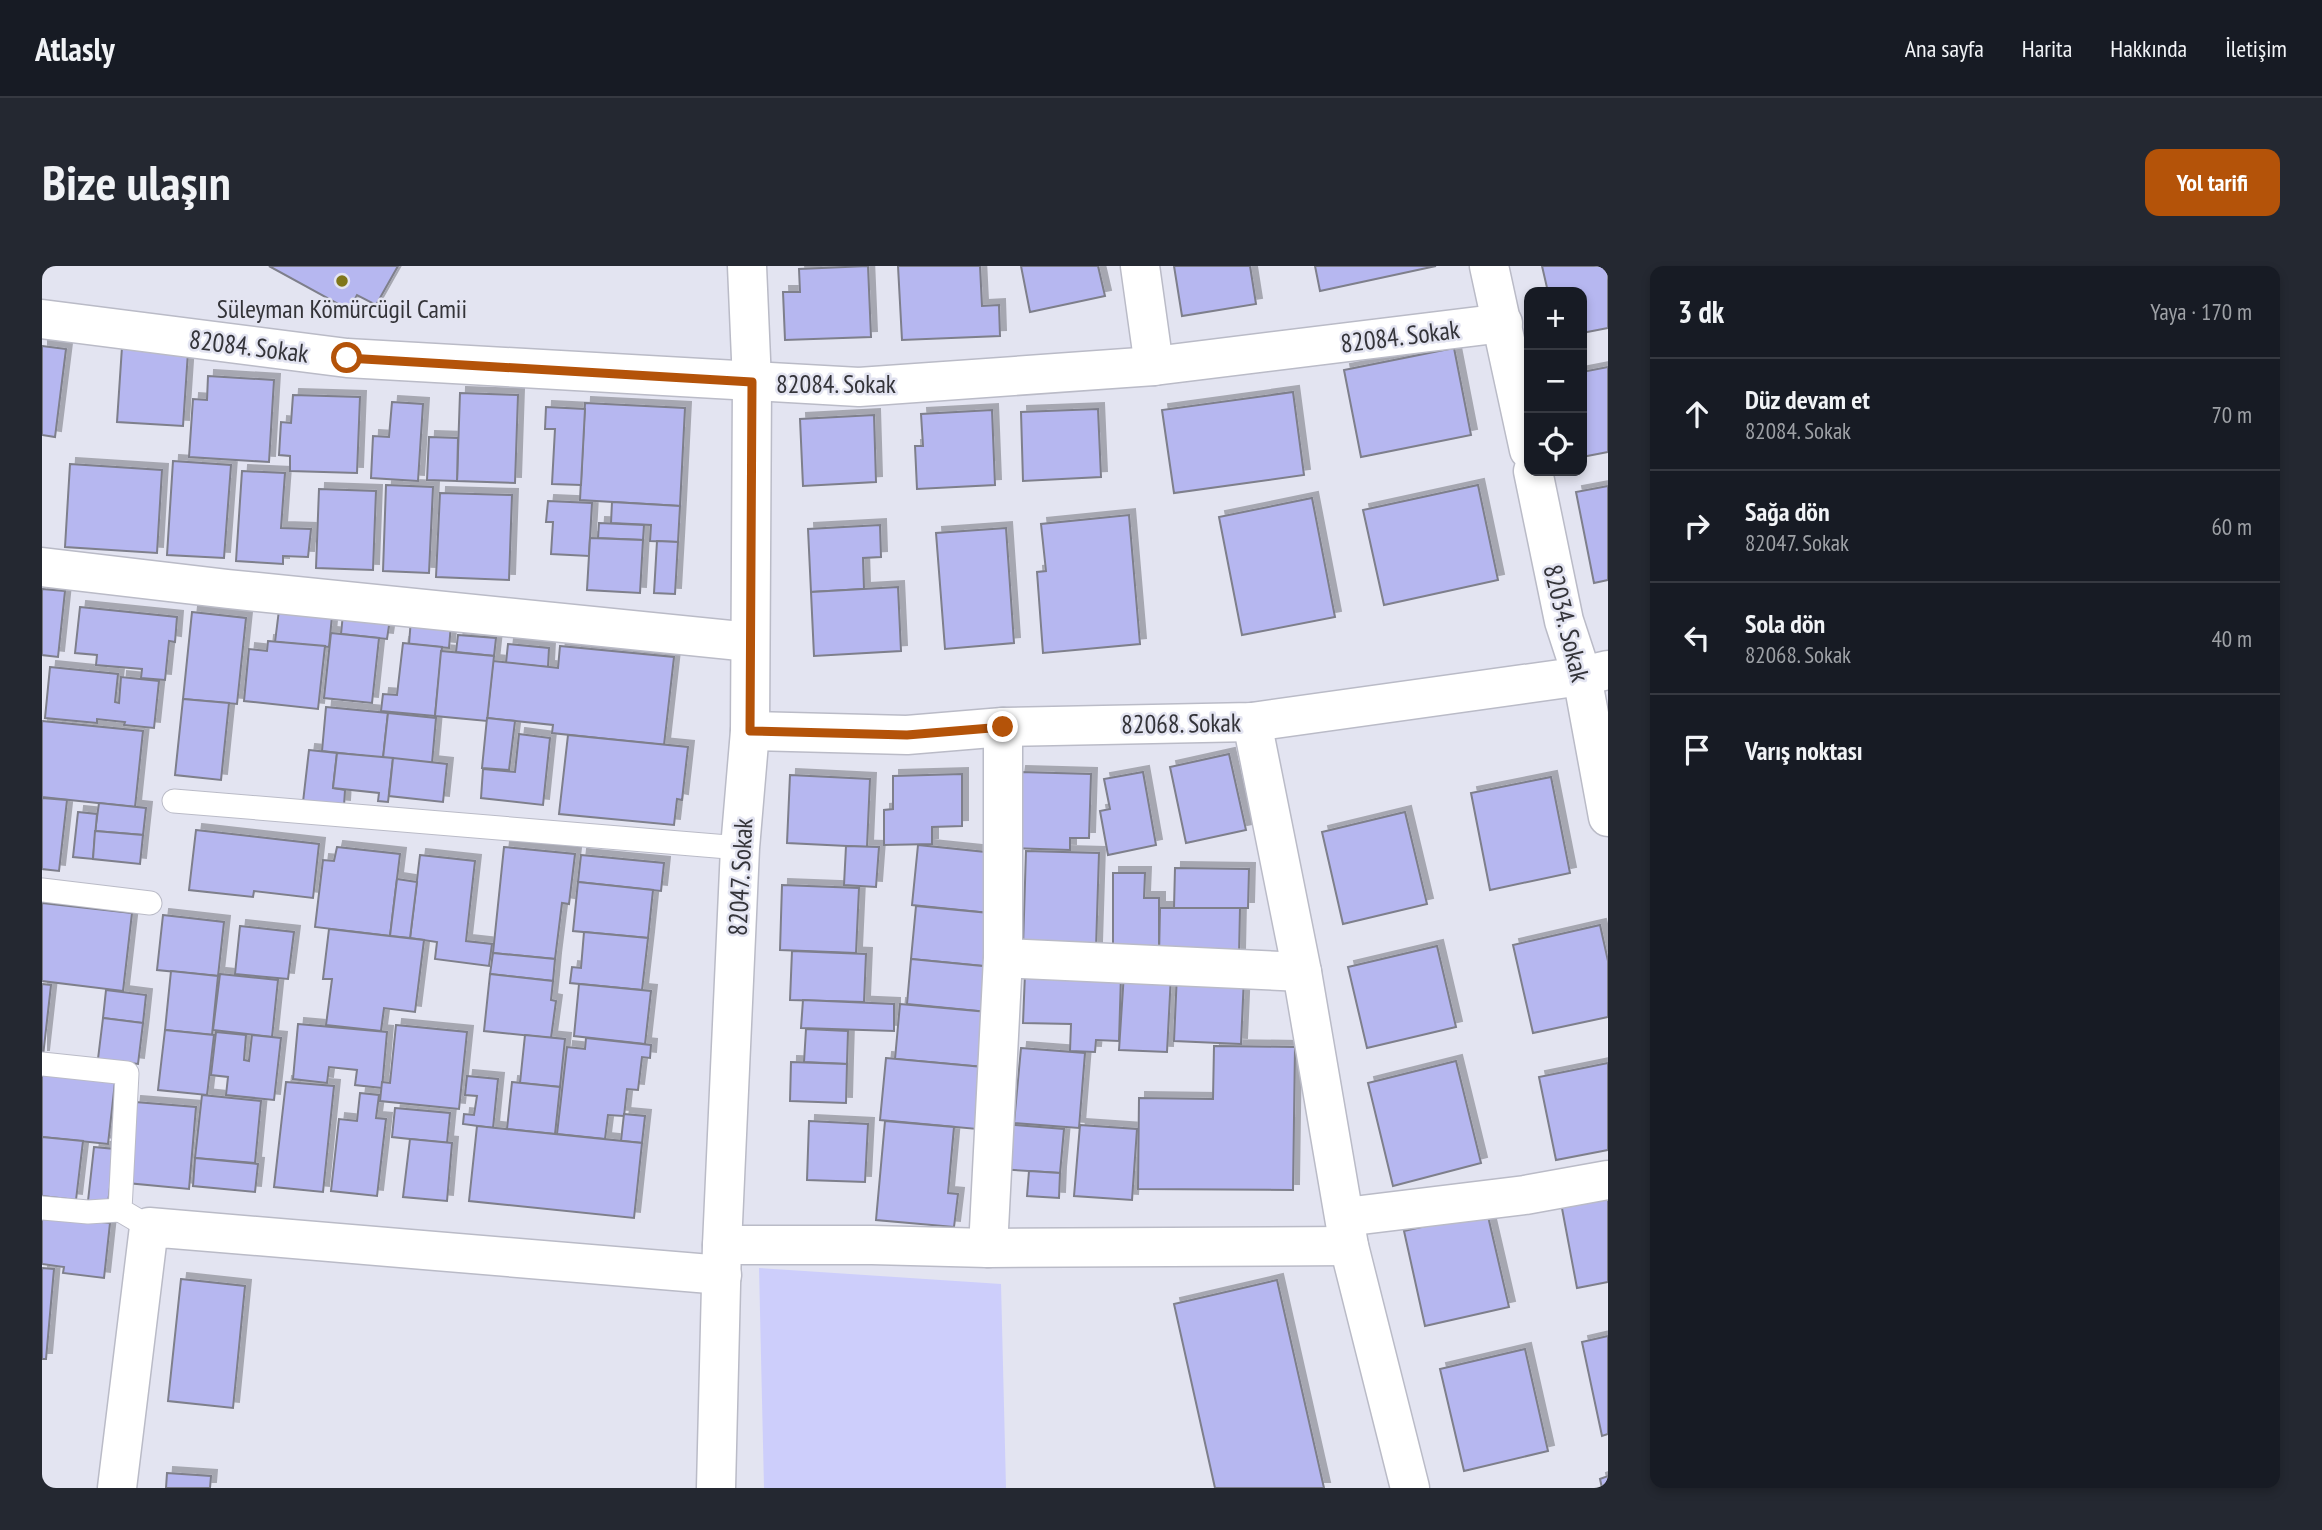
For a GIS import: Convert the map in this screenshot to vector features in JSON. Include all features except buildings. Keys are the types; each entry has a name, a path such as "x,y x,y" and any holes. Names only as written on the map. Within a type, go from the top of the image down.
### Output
{"street":[{"name":"82047. Sokak","path":"716,1488 722,1260 740,848 750,731 752,382 747,266"},
{"path":"1140,266 1154,366"},
{"path":"1489,266 1524,426"},
{"name":"82084. Sokak","path":"42,319 347,358 859,387 1154,366 1503,323"},
{"name":"82034. Sokak","path":"1535,476 1564,621 1595,673 1608,817"},
{"path":"42,567 750,642"},
{"name":"82068. Sokak","path":"750,731 907,735 1003,727 1252,722 1595,673"},
{"path":"1252,722 1303,972 1347,1231 1410,1488"},
{"path":"988,1248 1003,958 1003,727"},
{"path":"1003,958 1303,972"},
{"path":"117,1488 135,1219 722,1260 872,1245 988,1248 1347,1231 1608,1180"}],"lane":[{"path":"174,801 740,848"},
{"path":"42,890 150,903"},
{"path":"42,1064 127,1073 135,1219 42,1208"}],"shaded area":[{"path":"759,1268 1001,1284 1006,1488 764,1488"}],"place":[{"name":"Süleyman Kömürcügil Camii","path":"342,281"}],"route":[{"path":"347,358 752,382 750,731 907,735 1003,727"}]}
